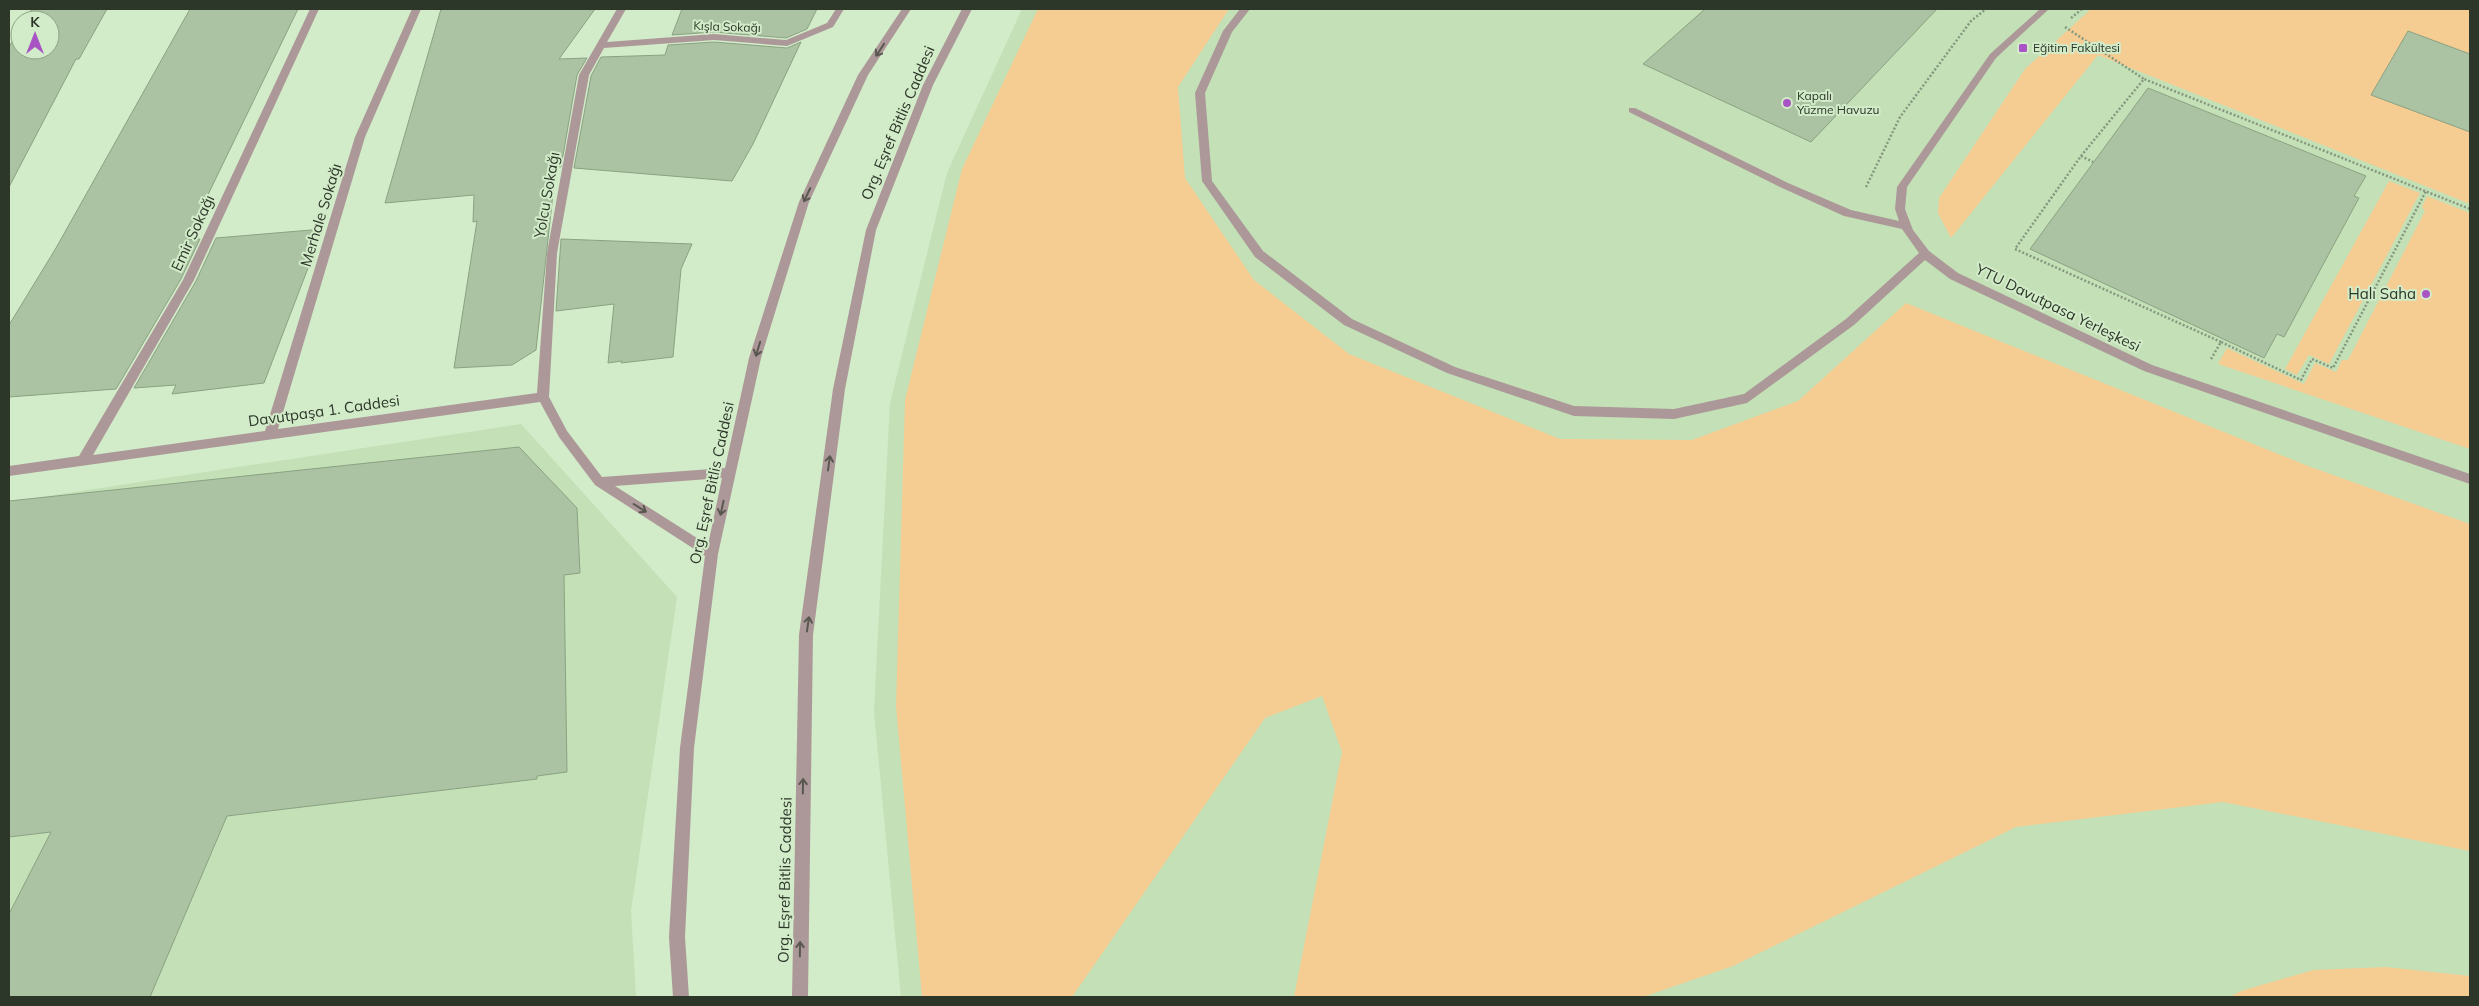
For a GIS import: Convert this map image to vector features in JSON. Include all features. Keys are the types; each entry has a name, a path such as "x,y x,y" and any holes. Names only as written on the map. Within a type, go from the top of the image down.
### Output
{"street":[{"name":"Emir Sokağı","path":"82,461 188,280 314,9"},
{"name":"Merhale Sokağı","path":"270,435 360,137 416,9"},
{"name":"Yolcu Sokağı","path":"543,397 552,253 584,75 620,9"},
{"name":"Kışla Sokağı","path":"600,45 714,37 787,42 830,25 840,9"},
{"name":"Org. Eşref Bitlis Caddesi","path":"681,997 677,937 687,748 712,554 755,358 804,202 863,75 906,9"},
{"name":"Org. Eşref Bitlis Caddesi","path":"800,997 806,635 839,389 871,230 928,86 967,9"},
{"path":"1245,9 1228,31 1200,93 1207,181 1260,254 1348,322 1451,370 1574,411 1674,414 1747,398 1850,322 1925,254"},
{"name":"YTU Davutpasa Yerleşkesi","path":"2045,9 1993,56 1902,187 1900,209 1907,226 1925,254 1954,276 2148,368 2470,479"},
{"path":"1632,110 1784,185 1848,213 1907,226"},
{"name":"Davutpaşa 1. Caddesi","path":"9,471 543,397"},
{"path":"543,397 563,434 598,482 712,554"},
{"path":"598,482 730,473"}],"path":[{"path":"2082,9 2062,25 2144,79 2470,209"},
{"path":"2144,79 2081,156 2015,249 2301,380 2312,359 2333,368 2426,191"},
{"path":"2081,156 2093,162"},
{"path":"2206,366 2220,342"}],"shaded area":[{"path":"1022,9 2470,9 2470,997 901,997 874,711 890,403 947,173"},
{"path":"1038,9 1229,9 1178,87 1185,178 1254,280 1349,354 1560,439 1692,440 1798,401 1906,303 2308,466 2470,524 2470,851 2223,802 2016,827 1733,966 1643,997 1294,997 1342,752 1322,696 1265,718 1072,997 922,997 896,706 905,400 962,169"},
{"path":"2091,9 2470,9 2470,204 2098,55 1951,238 1938,213 1939,198 2025,69"},
{"path":"2389,181 2420,193 2329,364 2309,355 2297,375 2285,369"},
{"name":"Halı Saha","path":"2427,196 2470,213 2470,449 2218,364 2227,348 2304,384 2315,363 2336,372 2342,360 2348,360 2425,211 2422,207"},
{"path":"521,424 677,597 631,911 636,997 9,997 9,502"},
{"path":"2386,967 2470,976 2470,997 2230,997 2241,991 2313,970"}],"building":[{"path":"107,9 79,59 76,59 9,187 9,47 10,45 10,60 60,60 60,10 31,10"},
{"path":"190,9 298,9 186,240 200,239 181,279 116,389 9,397 9,325 56,248"},
{"path":"441,9 595,9 559,59 587,58 577,75 561,167 556,166 536,350 512,365 454,368 477,221 473,222 474,195 385,203"},
{"path":"682,9 817,9 807,29 786,38 714,32 672,35"},
{"name":"Kapalı Yüzme Havuzu","path":"1705,9 1937,9 1811,142 1643,64"},
{"path":"2408,31 2470,54 2470,132 2371,95"},
{"path":"714,42 787,48 801,42 753,144 732,181 574,168 591,76 601,57 665,55 668,45"},
{"path":"2148,88 2366,176 2354,196 2359,198 2284,337 2277,334 2264,358 2030,249"},
{"path":"323,229 264,383 172,394 176,385 134,388 196,281 216,238"},
{"path":"561,239 692,244 681,269 673,357 608,363 614,304 556,311"},
{"path":"519,447 577,508 580,573 564,575 567,772 537,776 537,779 227,816 150,997 9,997 9,914 51,832 9,837 9,501"}],"place":[{"name":"Eğitim Fakültesi","path":"2023,48"},
{"name":"Kapalı Yüzme Havuzu","path":"1787,103"},
{"name":"Halı Saha","path":"2426,294"}]}
